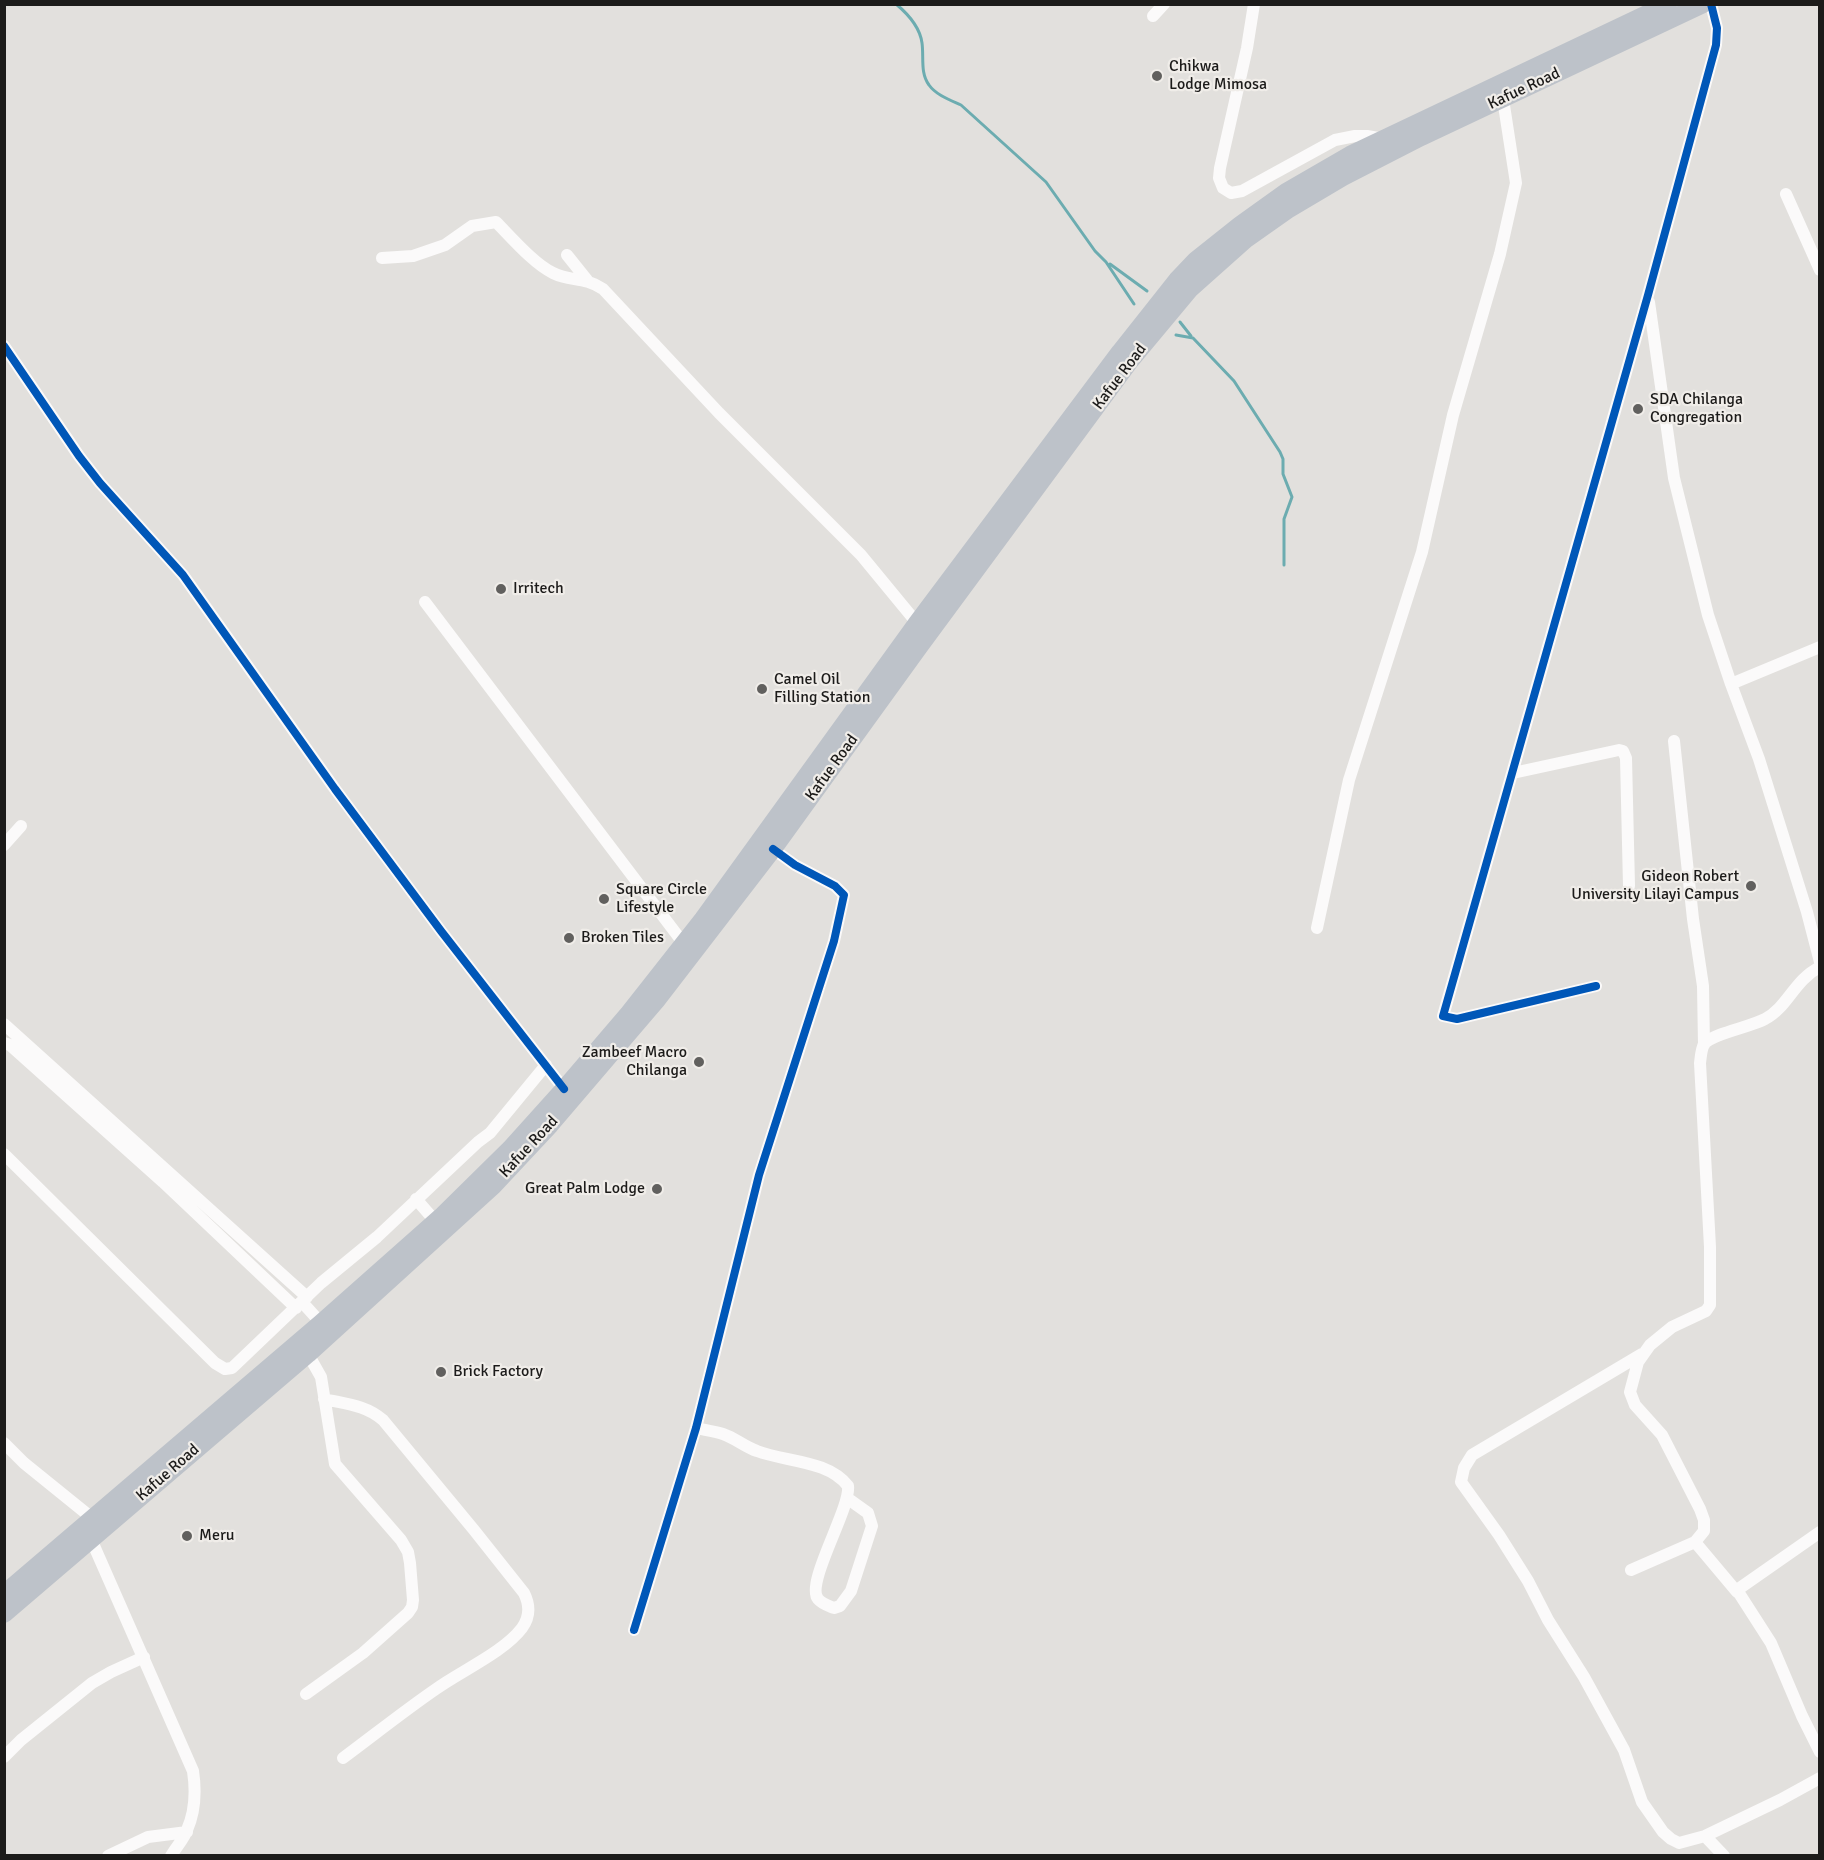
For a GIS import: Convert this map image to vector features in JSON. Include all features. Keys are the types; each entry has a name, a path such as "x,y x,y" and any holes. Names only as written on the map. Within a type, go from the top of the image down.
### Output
{"highway":[{"name":"Kafue Road","path":"4,1594 436,1222 510,1149 564,1089 684,944 917,623 1120,351 1177,280 1215,244 1286,192 1342,159 1668,4"},
{"name":"Kafue Road","path":"4,1614 308,1354 461,1216 534,1143 656,1001 773,849 1130,361 1190,289 1245,240 1299,203 1380,157 1703,4"}],"street":[{"path":"1153,16 1164,4"},
{"path":"1254,4 1247,48 1220,168 1219,178 1223,188 1231,193 1242,191 1324,144 1345,136 1384,139"},
{"path":"1596,986 1457,1019 1443,1016 1648,295 1716,45 1717,28 1711,4"},
{"path":"1317,928 1349,780 1422,552 1453,415 1500,254 1516,183 1503,99"},
{"path":"1786,194 1820,270"},
{"path":"382,258 413,256 445,245 472,226 496,222 549,271 561,276 587,280 603,289 727,421 854,548 917,623"},
{"path":"567,255 587,280"},
{"path":"1648,295 1674,478 1708,615 1759,759 1807,912 1820,962"},
{"path":"4,346 79,456 100,483 183,575 335,789 441,931 564,1089"},
{"path":"425,602 684,944"},
{"path":"1731,684 1820,647"},
{"path":"1674,741 1693,919 1703,986 1704,1045 1700,1063 1710,1242 1709,1308 1704,1313 1672,1327 1642,1354 1472,1455 1464,1468 1461,1482 1528,1581 1548,1620 1584,1677 1624,1750 1642,1802 1663,1832 1671,1839 1688,1842 1705,1836 1820,1778"},
{"path":"1513,773 1623,751 1626,758 1629,886"},
{"path":"4,845 21,826"},
{"path":"634,1629 696,1428 759,1175 834,941 844,895 835,886 795,865 773,849"},
{"path":"1704,1045 1713,1038 1750,1026 1771,1016 1802,979 1809,972 1820,967"},
{"path":"4,1024 321,1323"},
{"path":"4,1043 10,1045 301,1303"},
{"path":"4,1154 215,1364 225,1369 232,1368 336,1269 377,1237 490,1133 546,1065"},
{"path":"416,1199 436,1222"},
{"path":"306,1694 363,1653 408,1613 413,1600 408,1552 401,1540 333,1460 321,1377 308,1354"},
{"path":"1631,1570 1695,1542 1704,1532 1704,1520 1700,1509 1662,1435 1635,1405 1630,1395 1633,1377 1642,1354"},
{"path":"324,1399 362,1407 373,1411 383,1420 524,1593 529,1609 522,1628 500,1647 436,1688 343,1758"},
{"path":"696,1428 723,1434 758,1452 822,1468 843,1479 848,1486 847,1498 821,1566 815,1591 817,1598 823,1604 834,1608 840,1606 851,1591 872,1526 868,1513 847,1498"},
{"path":"4,1443 24,1463 92,1518"},
{"path":"1737,1593 1739,1587 1820,1532"},
{"path":"91,1539 193,1772 195,1786 193,1813 187,1832 171,1856"},
{"path":"1695,1542 1760,1624 1771,1643 1820,1752"},
{"path":"4,1757 21,1740 92,1683 144,1657"},
{"path":"108,1856 148,1837 187,1832"},
{"path":"1705,1836 1724,1856"}],"waterway":[{"path":"896,4 919,32 922,43 923,70 932,89 961,105 1046,182 1095,251 1106,262 1134,304"},
{"path":"1110,264 1147,291"},
{"path":"1180,322 1191,336"},
{"path":"1176,335 1193,338 1234,381 1280,452 1283,459 1283,474 1292,497 1284,519 1284,565"}],"cycle path":[{"path":"1596,986 1457,1019 1443,1016 1648,295 1716,45 1717,28 1711,4"},
{"path":"4,346 79,456 100,483 183,575 335,789 441,931 564,1089"},
{"path":"634,1630 696,1428 759,1175 834,941 844,895 835,886 795,865 773,849"}],"place":[{"name":"Chikwa Lodge Mimosa","path":"1157,76"},
{"name":"SDA Chilanga Congregation","path":"1638,409"},
{"name":"Irritech","path":"501,589"},
{"name":"Camel Oil Filling Station","path":"762,689"},
{"name":"Gideon Robert University Lilayi Campus","path":"1751,886"},
{"name":"Square Circle Lifestyle","path":"604,899"},
{"name":"Broken Tiles","path":"569,938"},
{"name":"Zambeef Macro Chilanga","path":"699,1062"},
{"name":"Great Palm Lodge","path":"657,1189"},
{"name":"Brick Factory","path":"441,1372"},
{"name":"Meru","path":"187,1536"}]}
